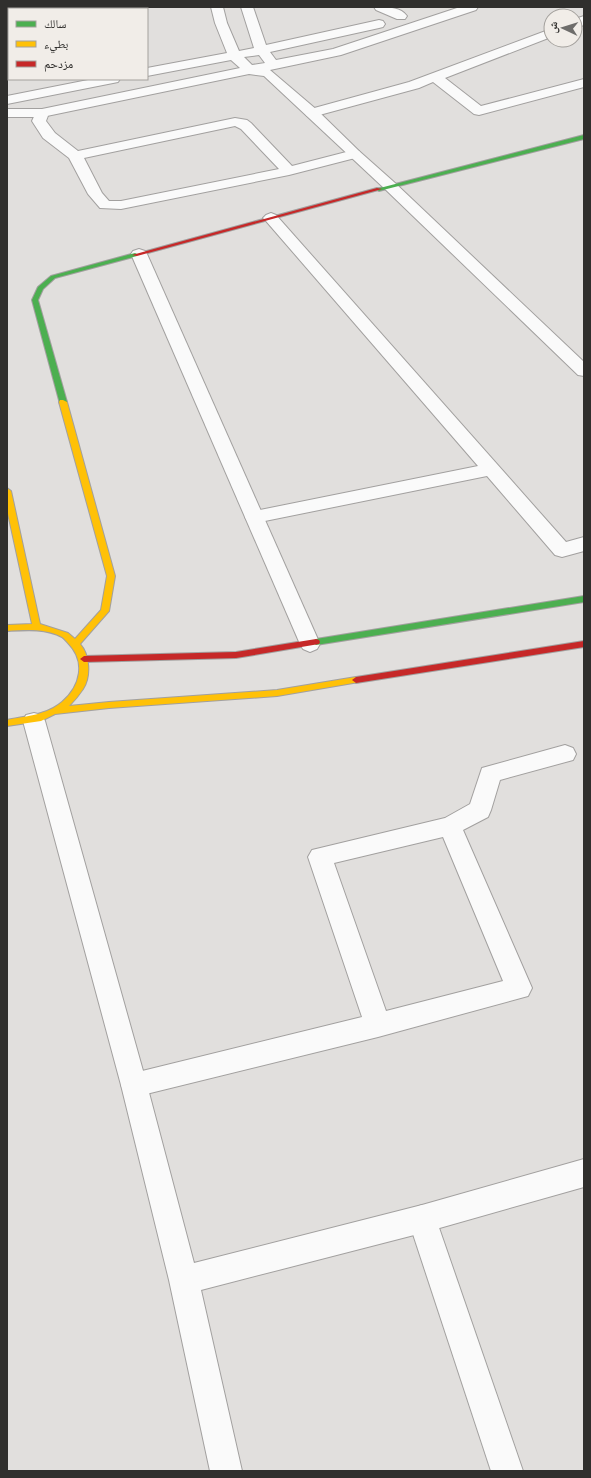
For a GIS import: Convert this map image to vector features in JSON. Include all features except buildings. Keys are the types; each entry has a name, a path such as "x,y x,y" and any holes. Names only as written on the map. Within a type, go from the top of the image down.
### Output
{"street":[{"path":"217,7 221,24 234,55 250,70"},
{"path":"247,7 261,49 271,69 312,113 354,154 390,186 584,371"},
{"path":"380,7 408,28"},
{"path":"9,107 42,113 250,70 271,69 336,52 472,7"},
{"path":"148,72 261,49 294,44 371,26 414,12"},
{"path":"312,113 414,85 543,36"},
{"path":"435,77 479,111 584,83"},
{"path":"9,107 109,80"},
{"path":"42,113 39,121 44,131 53,139 63,144 75,156 98,199 105,205 121,205 289,171 354,154"},
{"path":"75,156 235,122 242,123 246,126 289,171"},
{"path":"76,643 105,611 110,576 35,300 40,288 53,277 390,186 584,137"},
{"path":"272,218 562,550 584,544"},
{"path":"139,254 310,644"},
{"path":"255,517 492,469"},
{"path":"7,491 36,625"},
{"path":"84,659 236,655 584,599"},
{"path":"7,628 19,625 36,625 52,628 66,634 76,643 84,659 84,678 74,696 45,716"},
{"path":"7,723 109,705 277,692 584,644"},
{"path":"45,716 134,1084 184,1280 226,1471"},
{"path":"378,1025 320,857 450,826 480,810 490,774 565,754"},
{"path":"134,1084 378,1025 519,988 450,826"},
{"path":"184,1280 422,1219 584,1173"},
{"path":"422,1219 507,1471"}],"traffic: fast":[{"path":"379,189 584,137"},
{"path":"63,402 35,300 40,288 53,277 135,255"},
{"path":"316,642 584,599"}],"traffic: slow":[{"path":"63,402 111,576 105,611 76,643"},
{"path":"7,491 36,625"},
{"path":"7,628 41,627 65,635 80,649 85,668 80,687 65,704 41,717 7,723"},
{"path":"56,711 109,705 277,693 356,680"}],"traffic: jam":[{"path":"135,255 379,189"},
{"path":"84,659 236,655 316,642"},
{"path":"356,680 584,644"}]}
